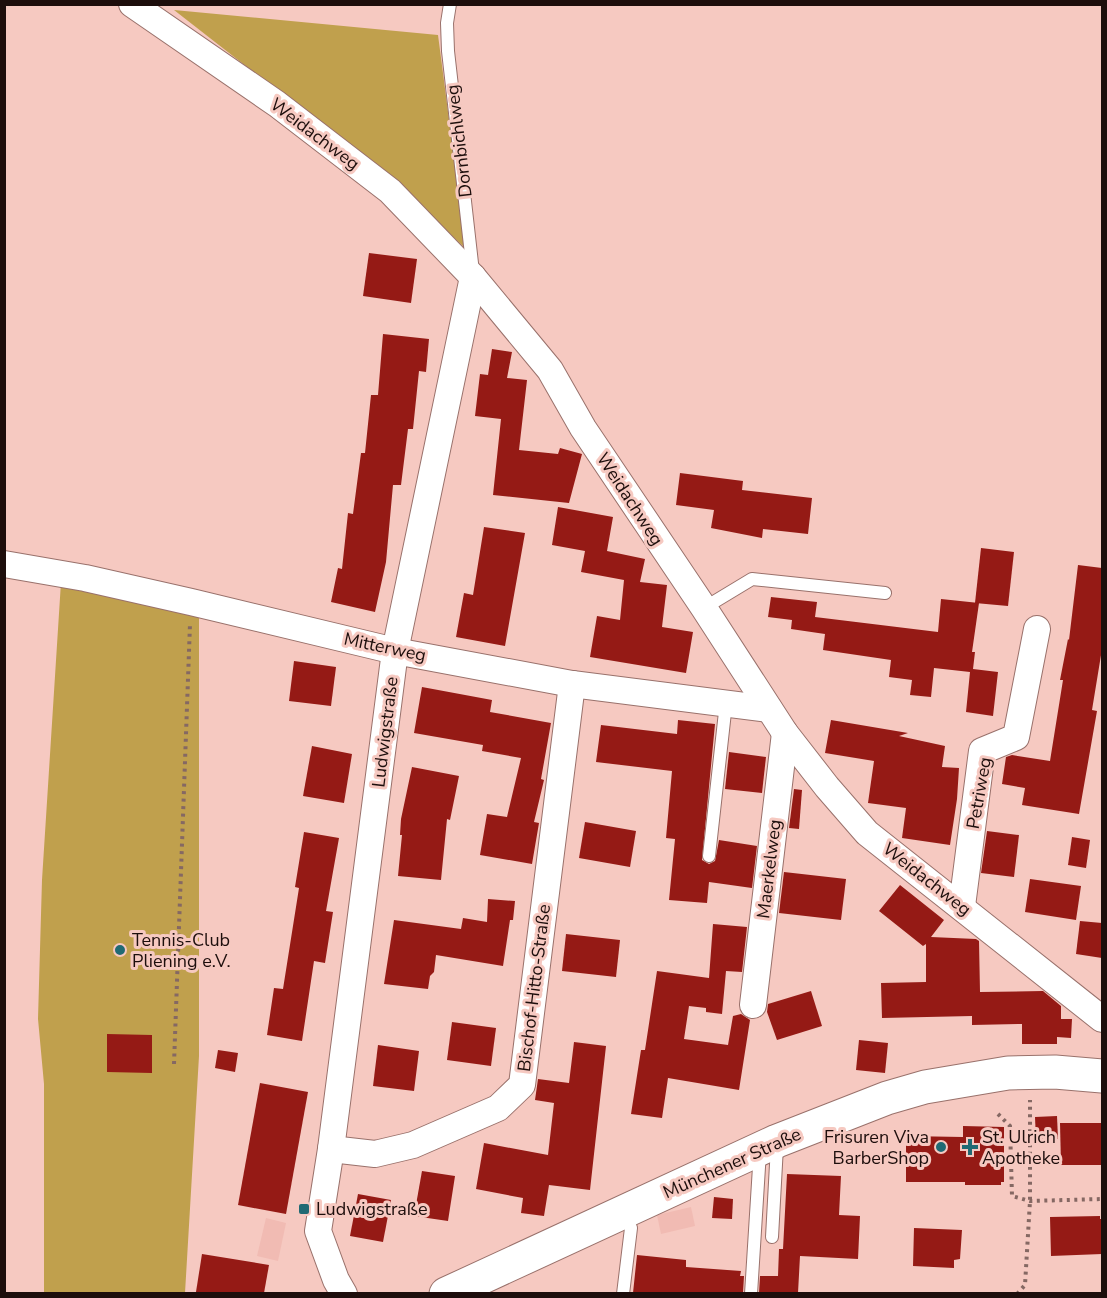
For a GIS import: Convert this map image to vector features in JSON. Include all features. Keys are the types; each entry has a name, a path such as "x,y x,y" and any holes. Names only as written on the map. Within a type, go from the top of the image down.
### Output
{"main road":[{"name":"Münchener Straße","path":"446,1293 769,1145 887,1098 925,1087 1008,1073 1102,1076"}],"street":[{"name":"Weidachweg","path":"132,4 277,104 390,191 473,277 550,370 583,428 704,608 784,733 827,787 867,833 1102,1019"},
{"name":"Ludwigstraße","path":"345,1293 336,1280 318,1231 331,1149 395,651 473,277"},
{"name":"Mitterweg","path":"4,564 85,578 395,651 572,684 769,709"},
{"name":"Petriweg","path":"962,906 982,751 1016,737 1037,629"},
{"name":"Bischof-Hitto-Straße","path":"331,1149 375,1155 413,1145 498,1108 522,1085 572,684"},
{"name":"Maerkelweg","path":"753,1005 784,733"}],"lane":[{"name":"Dornbichlweg","path":"450,4 447,23 448,51 473,277"},
{"path":"704,608 752,579 885,593"},
{"path":"709,856 726,703"},
{"path":"769,1145 772,1238"},
{"path":"751,1293 769,1145"},
{"path":"622,1211 631,1228 623,1293"}],"path":[{"path":"174,1064 191,602"},
{"path":"1017,1293 1025,1285 1030,1201 1030,1072"},
{"path":"998,1114 1010,1126 1012,1197 1030,1201 1102,1199"}],"shaded area":[{"path":"174,10 438,35 466,249 397,184"},
{"name":"Tennis-Club Pliening e.V.","path":"61,582 199,611 199,1056 185,1293 44,1294 44,1084 38,1019 42,880"},
{"path":"691,1207 695,1226 661,1234 657,1215"},
{"path":"266,1218 286,1223 278,1261 257,1256"}],"building":[{"path":"369,253 417,259 411,303 363,296"},
{"path":"383,334 429,339 426,372 419,371 413,429 408,429 401,485 393,485 386,562 375,612 331,602 338,568 342,569 348,513 353,514 361,453 365,453 371,395 378,395"},
{"path":"492,349 512,352 507,378 527,380 519,450 558,454 560,448 582,454 569,503 493,495 501,419 475,416 480,374 488,375"},
{"path":"680,473 743,481 742,490 812,498 808,534 763,529 762,538 711,528 714,510 676,505"},
{"path":"558,507 613,517 607,551 645,559 640,582 667,585 662,627 693,632 686,673 590,657 597,616 620,620 624,580 581,572 585,551 552,545"},
{"path":"484,527 525,533 505,646 456,637 464,593 473,595"},
{"path":"981,548 1014,552 1008,606 975,603"},
{"path":"1078,565 1102,568 1102,649 1092,710 1097,711 1079,814 1022,805 1025,788 1002,784 1006,757 1012,755 1050,761"},
{"path":"771,597 817,602 815,617 938,632 941,599 979,603 972,652 975,652 973,669 998,672 993,716 966,712 970,672 934,668 931,697 910,695 912,680 889,677 891,660 823,650 825,634 791,629 792,620 768,617"},
{"path":"294,661 336,667 331,706 289,701"},
{"path":"422,687 492,700 490,712 551,723 541,779 544,780 534,822 539,823 532,864 480,855 487,814 507,817 521,758 482,751 483,745 414,733"},
{"path":"678,720 715,724 702,860 709,864 715,861 719,840 757,846 752,888 709,882 707,903 669,900 675,839 666,838 672,771 596,762 601,725 677,734"},
{"path":"831,720 908,733 899,736 945,746 942,767 959,768 950,845 902,838 906,808 868,803 874,761 825,753"},
{"path":"312,746 352,754 344,803 303,796"},
{"path":"729,752 766,757 762,793 725,789"},
{"path":"412,767 459,776 450,820 447,819 441,880 398,876 402,835 400,835 401,819"},
{"path":"794,789 802,790 799,829 789,828"},
{"path":"585,822 636,831 630,867 579,858"},
{"path":"987,831 1019,835 1014,877 981,873"},
{"path":"304,832 339,838 326,911 333,912 325,963 314,961 302,1041 267,1035 274,988 283,989 299,888 295,887"},
{"path":"1072,837 1090,840 1086,868 1068,865"},
{"path":"784,872 846,879 841,920 779,913"},
{"path":"1030,879 1081,886 1076,920 1025,912"},
{"path":"900,885 944,920 931,937 979,941 980,992 1043,991 1061,1006 1061,1019 1072,1019 1071,1038 1057,1037 1057,1044 1022,1044 1022,1024 972,1025 972,1016 882,1018 881,983 926,982 926,944 923,946 879,911"},
{"path":"488,899 515,901 503,966 436,955 434,972 430,976 428,989 384,984 394,920 461,929 463,918 487,922"},
{"path":"1080,921 1102,923 1102,958 1076,954"},
{"path":"713,924 747,927 742,972 726,971 722,1014 706,1012 706,1008 689,1006 684,1039 728,1045 733,1016 741,1014 750,1020 739,1090 668,1078 662,1118 631,1114 641,1050 645,1050 657,971 709,978"},
{"path":"566,934 620,940 616,977 562,971"},
{"path":"811,991 822,1026 777,1040 767,1012 768,1004"},
{"path":"452,1022 496,1028 491,1066 447,1060"},
{"path":"107,1034 152,1035 152,1073 107,1072"},
{"path":"859,1040 888,1043 885,1073 856,1070"},
{"path":"574,1042 606,1046 590,1190 549,1185 544,1216 521,1213 523,1198 476,1189 484,1143 548,1155 554,1103 535,1100 538,1079 569,1083"},
{"path":"378,1045 419,1051 414,1091 373,1086"},
{"path":"218,1050 238,1053 235,1072 215,1068"},
{"path":"260,1083 308,1092 286,1214 238,1205"},
{"path":"1057,1116 1058,1139 1036,1140 1035,1117"},
{"path":"1060,1123 1102,1123 1102,1165 1061,1165"},
{"path":"963,1126 1004,1127 1004,1182 1001,1182 1001,1185 965,1185 965,1182 906,1182 906,1136 963,1137"},
{"path":"422,1171 455,1176 448,1221 414,1216"},
{"path":"787,1174 841,1176 839,1215 860,1216 858,1259 800,1256 798,1293 759,1293 760,1276 778,1276 779,1249 783,1249"},
{"path":"358,1194 391,1200 383,1242 350,1236"},
{"path":"714,1197 733,1199 732,1219 712,1218"},
{"path":"1100,1216 1102,1219 1102,1254 1051,1256 1050,1217"},
{"path":"914,1228 962,1230 960,1259 954,1260 954,1268 913,1266"},
{"path":"202,1254 269,1265 264,1293 196,1292"},
{"path":"637,1255 686,1260 686,1267 741,1271 740,1276 744,1276 743,1293 633,1293"}],"place":[{"name":"Tennis-Club Pliening e.V.","path":"120,950"},
{"name":"Frisuren Viva BarberShop","path":"941,1147"},
{"name":"St. Ulrich Apotheke","path":"970,1147"},
{"name":"Ludwigstraße","path":"304,1209"}]}
